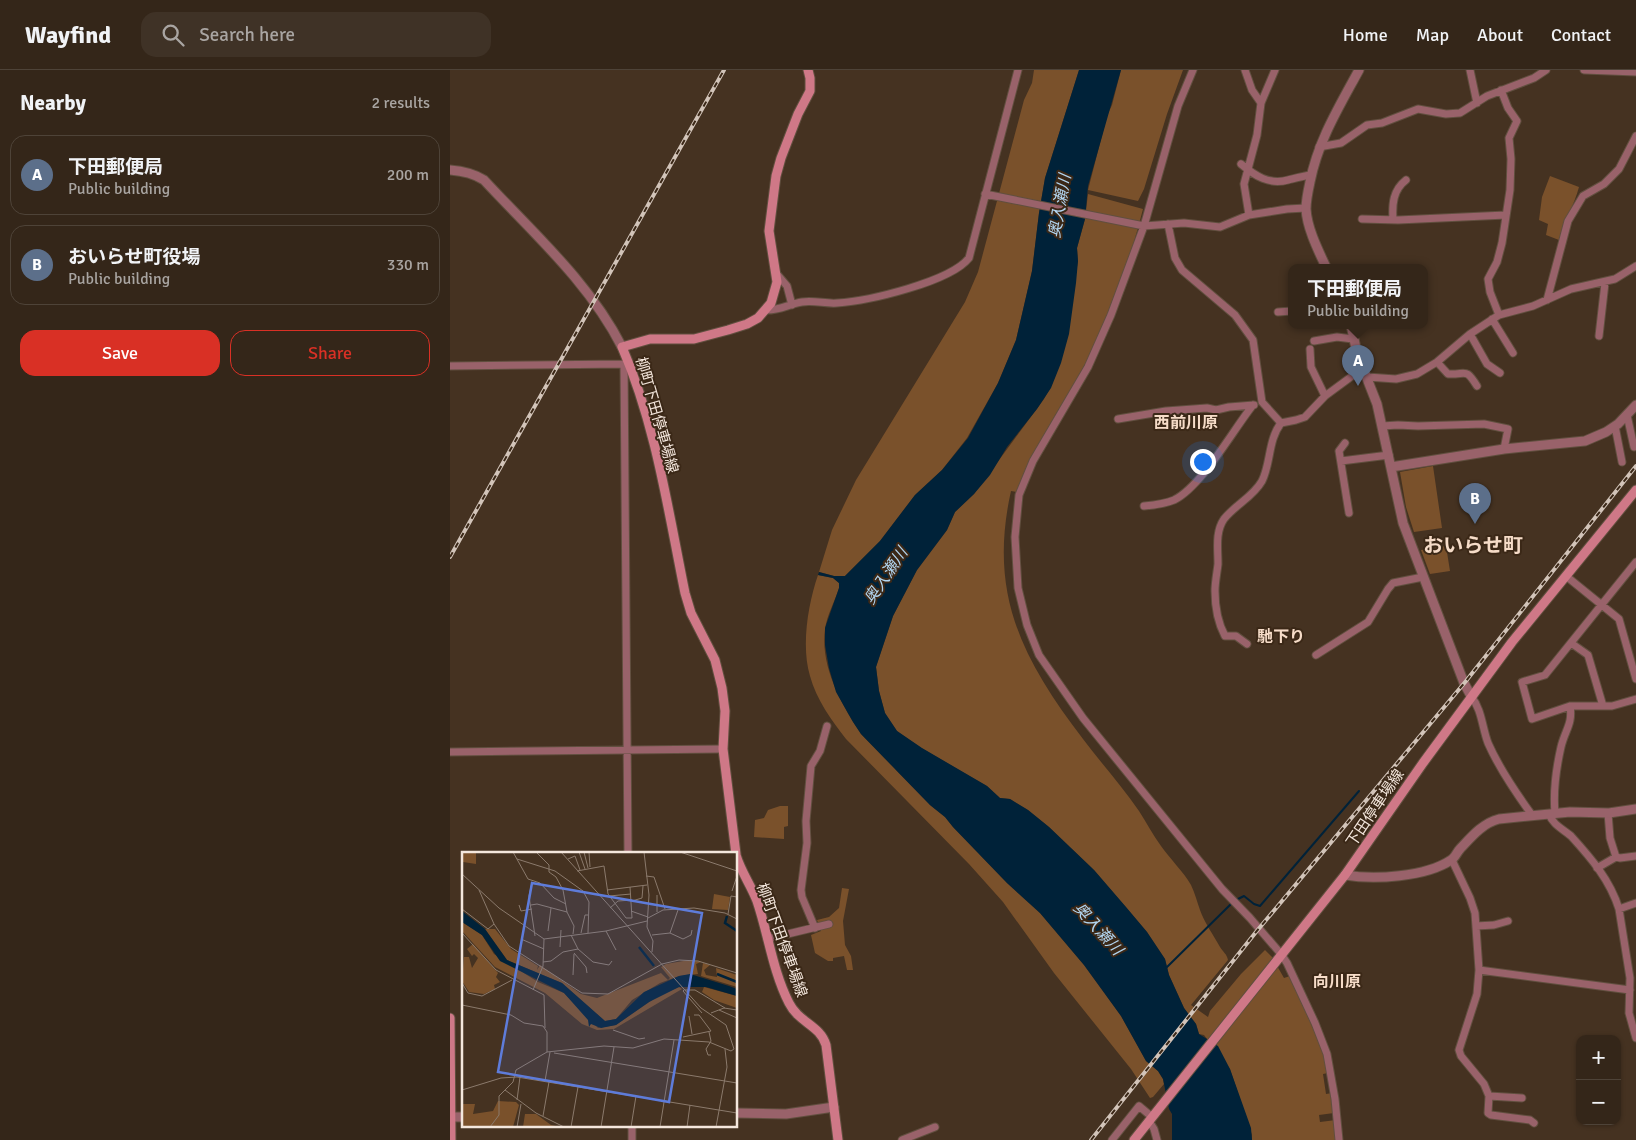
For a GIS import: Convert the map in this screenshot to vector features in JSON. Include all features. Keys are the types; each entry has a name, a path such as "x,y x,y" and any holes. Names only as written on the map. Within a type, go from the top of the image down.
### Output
{"main road":[{"path":"766,310 774,296 776,273 769,231 776,176 787,140 810,91 808,70"},
{"name":"柳町下田停車場線","path":"736,852 723,749 724,711 722,688 715,660 691,613 685,594 656,451 636,382 626,362 622,347 650,339 697,338 746,324 758,318 766,310"},
{"name":"下田停車場線","path":"1134,1140 1345,875 1471,696 1512,642 1636,490"},
{"name":"柳町下田停車場線","path":"738,860 743,875 756,899 767,939 789,1003 800,1018 822,1033 824,1037 838,1140"},
{"path":"450,1018 451,1140"}],"street":[{"path":"766,310 776,310 804,302 837,303 912,288 964,264 969,258 987,195 1018,70"},
{"path":"1192,70 1111,315 1088,367 1033,461 1019,495 1015,537 1018,588 1027,625 1040,655 1083,718 1222,889 1250,918 1280,956 1315,1022 1327,1054 1335,1099 1339,1140"},
{"path":"1244,70 1252,90 1261,103"},
{"path":"1250,215 1244,189 1257,135 1261,103 1275,70"},
{"path":"1325,264 1308,222 1306,208 1311,175 1325,133 1359,70"},
{"path":"1470,70 1477,103"},
{"path":"1319,147 1341,143 1366,125 1382,123 1418,109 1452,115 1460,113 1501,90 1534,78 1546,70"},
{"path":"1584,70 1636,72"},
{"path":"1501,90 1508,108 1517,121 1509,138 1511,159 1500,256 1488,279 1496,317 1512,353"},
{"path":"1547,300 1568,221 1580,200 1604,184 1619,169 1636,136"},
{"path":"1241,164 1257,177 1271,181 1287,181 1311,175"},
{"path":"450,170 476,175 484,180 578,281 601,310 622,347"},
{"path":"1393,220 1395,194 1399,186 1406,180"},
{"path":"987,195 1142,226 1184,223 1220,227 1250,215 1306,208"},
{"path":"1362,219 1393,220 1506,215"},
{"path":"1168,224 1173,252 1182,270 1235,315 1253,340 1262,402 1281,423"},
{"path":"1367,377 1396,379 1417,374 1437,362 1470,334 1496,317 1533,306 1571,289 1605,282 1622,276 1636,266"},
{"path":"776,273 787,286 792,305"},
{"path":"1599,336 1605,282"},
{"path":"1278,312 1288,311"},
{"path":"1352,329 1363,368 1374,393 1403,523 1423,577 1464,683 1477,704 1488,742 1499,764 1532,815"},
{"path":"1470,334 1487,364 1500,373"},
{"path":"1314,341 1337,337 1353,339"},
{"path":"1310,349 1311,367 1325,396"},
{"path":"450,366 626,362 626,750 628,852"},
{"path":"1437,362 1448,374 1465,372 1470,374 1477,386"},
{"path":"1281,423 1305,416 1325,396 1363,368"},
{"path":"1118,420 1166,411 1207,408 1216,410 1264,404"},
{"path":"1391,467 1504,449 1584,441 1615,426 1636,405"},
{"path":"1144,506 1162,504 1174,500 1185,493 1218,454 1253,406"},
{"path":"1627,415 1634,447"},
{"path":"1247,644 1236,636 1225,636 1220,627 1215,592 1218,567 1218,538 1220,527 1224,520 1234,508 1252,494 1263,479 1274,437 1281,423"},
{"path":"1382,426 1484,424 1500,427 1508,429 1504,449"},
{"path":"1615,426 1622,462"},
{"path":"1345,443 1338,452 1349,513"},
{"path":"1341,461 1388,455"},
{"path":"1636,562 1545,675 1522,682 1532,719 1570,706 1612,706 1636,699"},
{"path":"1566,576 1619,619 1636,680"},
{"path":"1316,655 1368,622 1393,584 1423,577"},
{"path":"1571,643 1588,655 1602,706"},
{"path":"1570,706 1571,720 1563,739 1556,769 1552,814 1554,823 1570,836 1597,868 1611,888 1619,908 1630,978 1629,1013 1636,1038"},
{"path":"815,928 802,897 808,843 806,821 811,766 820,752 827,726"},
{"path":"450,752 723,749"},
{"path":"1345,875 1354,877 1400,876 1432,868 1452,860 1475,833 1490,821 1499,818 1570,812 1608,813 1636,809"},
{"path":"1608,813 1610,838 1616,857"},
{"path":"1597,868 1616,857 1636,856"},
{"path":"1452,860 1470,898 1476,926 1479,970 1477,994 1459,1050 1461,1056 1484,1084 1489,1096 1488,1113 1530,1120 1534,1123"},
{"path":"1619,908 1636,903"},
{"path":"1476,926 1494,925 1508,921"},
{"path":"767,939 829,924"},
{"path":"1479,970 1630,990"},
{"path":"1489,1096 1522,1098"},
{"path":"1112,1140 1139,1106 1153,1116 1157,1140"},
{"path":"738,1113 786,1114 834,1107"},
{"path":"902,1140 935,1127"}],"shaded area":[{"path":"1034,70 1079,70 1045,178 1032,271 1016,340 998,383 967,438 942,470 915,495 880,541 845,576 834,576 819,572 832,530 856,480 965,302 978,272 1024,100 1032,83"},
{"path":"1121,70 1183,70 1167,114 1144,189 1138,201 1088,190"},
{"path":"1550,176 1579,187 1559,240 1546,235 1548,224 1539,220 1542,197"},
{"path":"1088,194 1143,209 1106,322 1080,374 1033,456 1017,492 1011,491 1005,528 1004,562 1008,594 1016,624 1027,653 1043,681 1061,710 1119,784 1161,846 1188,880 1204,919 1227,956 1228,960 1191,1005 1208,1017 1210,1011 1241,974 1265,950 1272,957 1284,978 1290,976 1322,1048 1328,1073 1323,1074 1326,1094 1332,1093 1334,1113 1319,1115 1320,1122 1336,1120 1337,1140 1252,1140 1230,1069 1204,1035 1199,1034 1196,1024 1184,1008 1169,975 1165,959 1147,932 1094,870 1049,827 1028,810 1010,799 1000,798 987,786 921,748 897,731 885,713 879,691 876,667 893,616 917,570 947,530 955,512 974,494 1044,399 1052,384 1067,332 1078,261 1077,248 1085,219"},
{"path":"1433,466 1442,528 1414,532 1406,507 1400,472"},
{"path":"1446,546 1450,571 1430,574 1421,550"},
{"path":"818,575 833,578 839,583 825,629 826,657 834,684 861,734 930,805 945,817 1007,883 1040,913 1084,965 1121,1016 1146,1061 1158,1071 1163,1079 1164,1084 1153,1097 1150,1098 1131,1069 1054,973 1003,902 969,864 846,739 835,725 816,693 807,664 807,625 811,599"},
{"path":"780,806 788,806 788,826 784,827 784,839 754,837 755,820 764,818 768,810"},
{"path":"842,888 849,889 843,921 845,945 851,956 853,970 847,970 844,956 828,961 815,953 811,935 821,931 817,920 829,917 839,908"}],"water":[{"name":"奥入瀬川","path":"1079,70 1121,70 1088,186 1085,219 1077,248 1076,283 1069,334 1061,363 1051,388 1037,409 1007,447 990,475 955,512 947,530 917,570 893,616 876,667 879,691 885,713 897,731 987,786 1000,798 1010,799 1028,810 1049,827 1094,870 1147,932 1165,959 1169,975 1184,1008 1196,1024 1199,1034 1218,1046 1230,1069 1251,1128 1252,1140 1172,1140 1172,1114 1169,1109 1163,1079 1158,1071 1146,1061 1121,1016 1084,965 1040,913 1007,883 945,817 930,805 861,734 836,692 825,645 825,628 839,583 833,578 818,575 819,572 834,576 845,576 880,541 915,495 942,470 968,438 998,383 1016,340 1032,271 1045,178"}],"waterway":[{"path":"1236,900 1244,896 1260,906 1359,791"},
{"path":"1166,968 1232,903"}],"railway":[{"path":"450,557 724,70"},
{"path":"1091,1140 1256,932 1466,681 1636,466"}],"place":[{"name":"下田郵便局","path":"1358,386"},
{"name":"おいらせ町役場","path":"1475,524"}],"district":[{"name":"西前川原","path":"1186,423"},
{"name":"おいらせ町","path":"1473,545"},
{"name":"馳下り","path":"1281,637"},
{"name":"向川原","path":"1337,982"}]}
